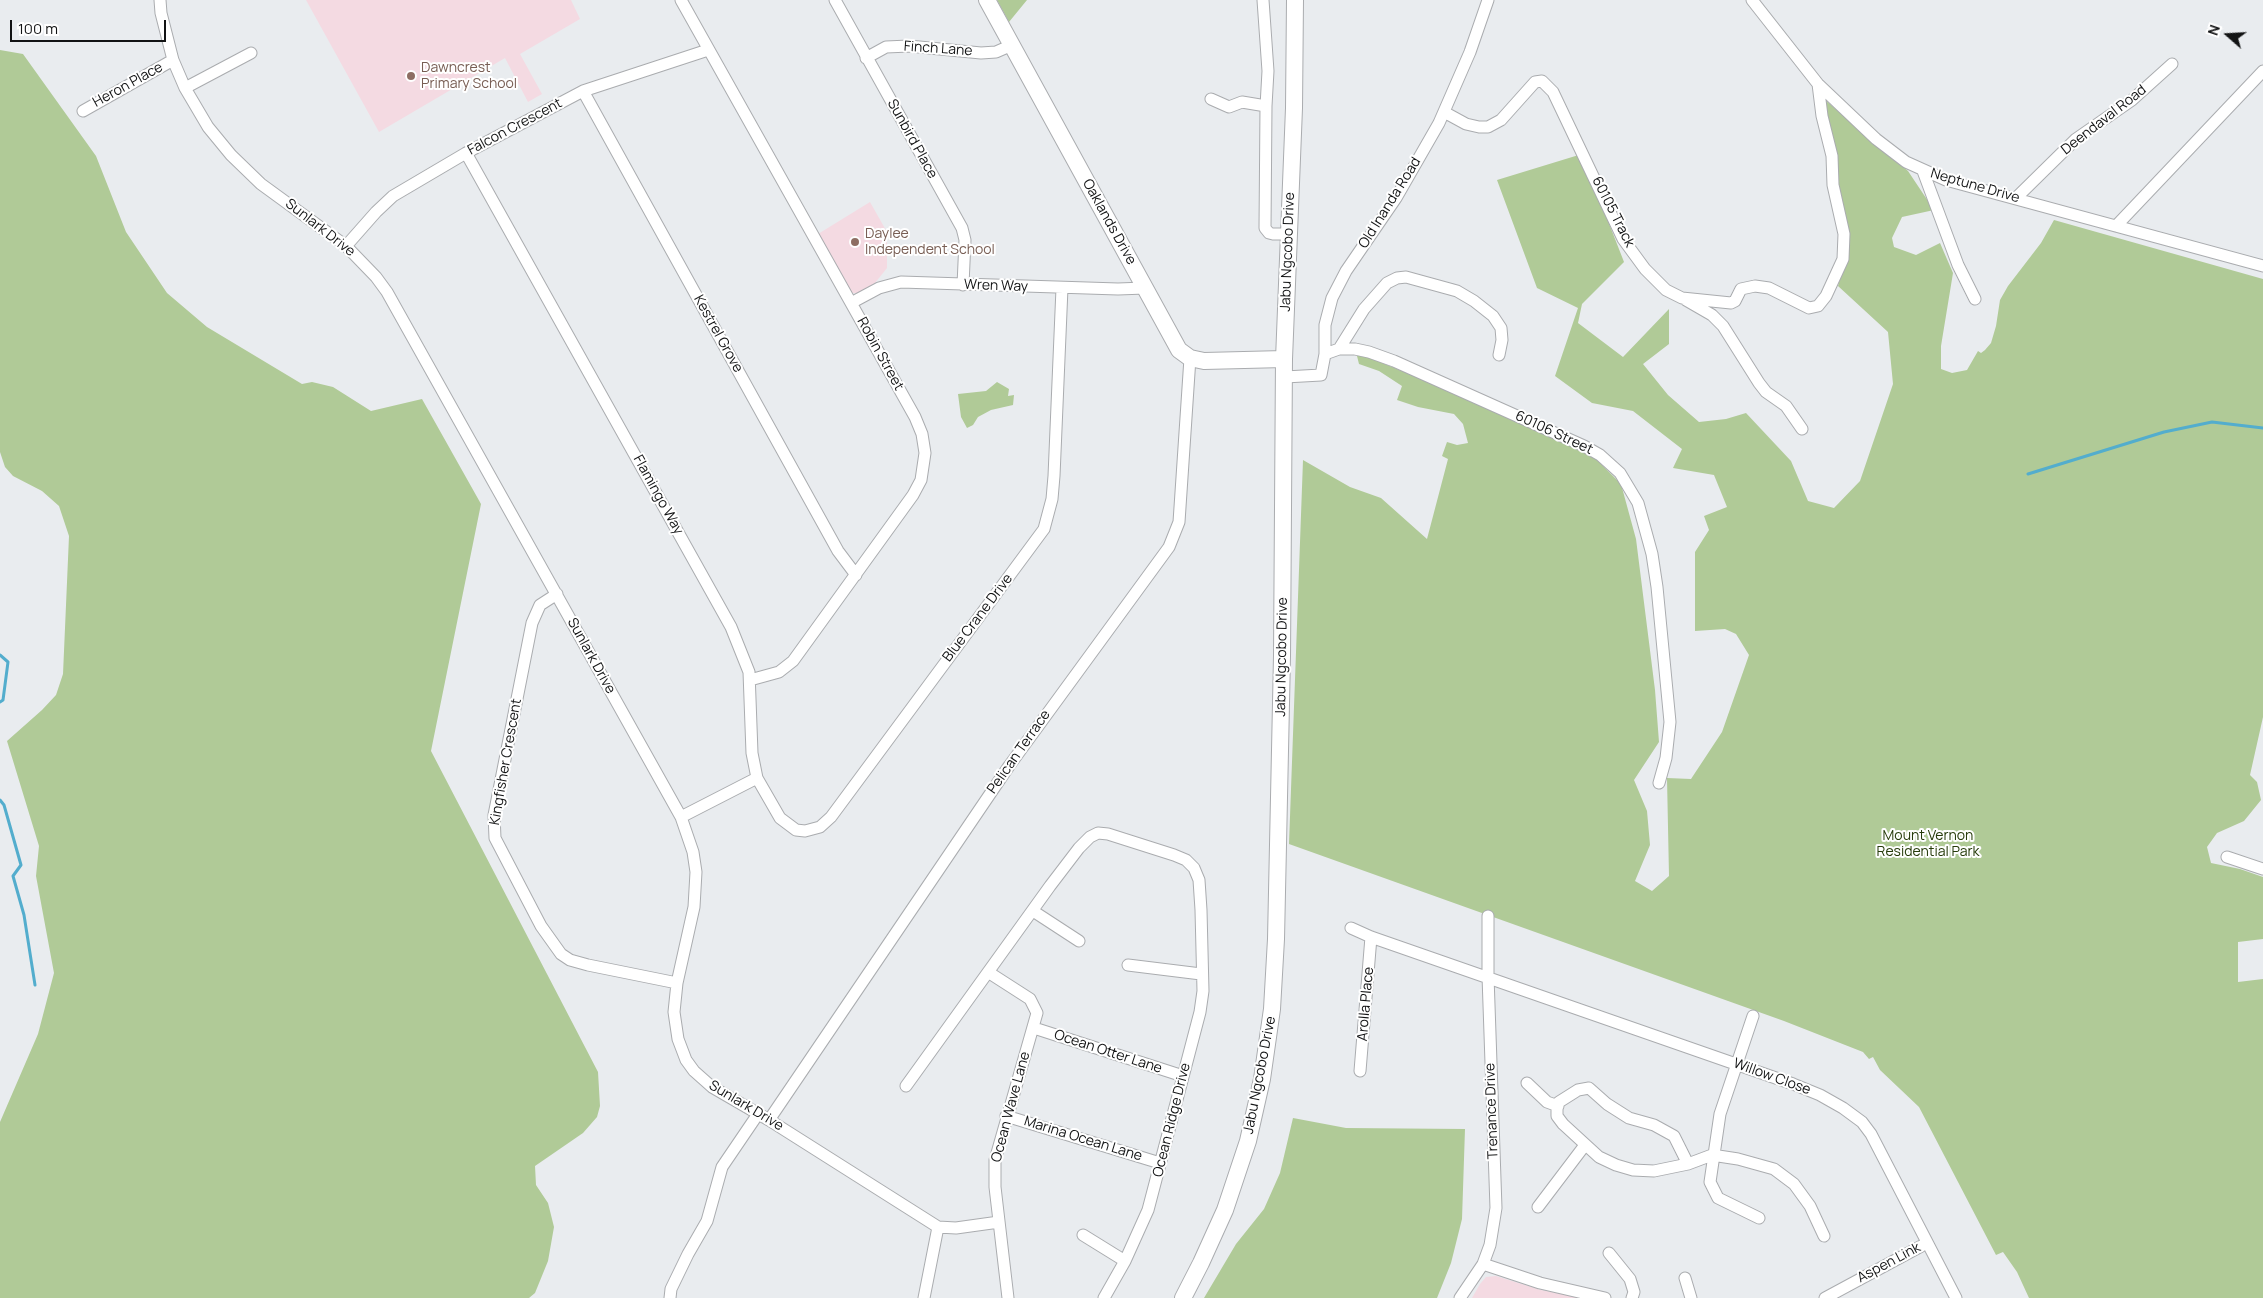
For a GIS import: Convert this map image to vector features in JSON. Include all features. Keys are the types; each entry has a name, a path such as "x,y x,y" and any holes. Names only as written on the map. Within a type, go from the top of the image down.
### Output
{"main road":[{"name":"Oaklands Drive","path":"987,0 1179,350 1190,358"},
{"name":"Jabu Ngcobo Drive","path":"1183,1298 1201,1263 1224,1210 1248,1141 1262,1079 1272,1009 1276,939 1282,672 1284,359 1294,108 1295,0"},
{"path":"1190,358 1204,361 1284,359"}],"street":[{"name":"Sunlark Drive","path":"160,0 161,13 173,60 185,88 208,127 230,155 261,184 346,246 376,276 399,311 681,817 693,852 696,872 694,907 677,983 674,1012 675,1026 686,1060 694,1071 712,1087 769,1120 938,1227"},
{"name":"Robin Street","path":"681,0 915,417 922,434 925,452 921,480 914,495 793,661 779,672 750,680"},
{"name":"Sunbird Place","path":"835,0 962,228 964,240 963,285"},
{"path":"1263,0 1268,71 1265,228 1273,234 1289,234"},
{"name":"Old Inanda Road","path":"1284,377 1321,375 1325,354 1325,325 1337,286 1396,198 1444,112 1478,32 1488,0"},
{"name":"Neptune Drive","path":"1752,0 1818,84 1876,139 1906,162 1923,171 1946,180 2263,266"},
{"name":"Finch Lane","path":"866,58 886,46 996,52 1012,45"},
{"name":"Falcon Crescent","path":"346,246 393,196 466,153 583,91 708,50"},
{"path":"185,88 251,53"},
{"name":"Heron Place","path":"83,110 173,60"},
{"name":"Deendaval Road","path":"2016,198 2076,139 2132,100 2172,64"},
{"path":"2116,226 2133,206 2178,163 2263,71"},
{"name":"60105 Track","path":"1444,112 1466,124 1488,127 1501,120 1535,82 1542,81 1553,92 1623,239 1666,290 1682,298 1731,303 1735,301 1741,289 1755,286 1769,288 1809,308 1818,306 1826,296 1843,259 1844,234 1834,185 1832,156 1822,116 1818,84"},
{"name":"Kestrel Grove","path":"583,91 838,551 856,575"},
{"path":"1211,99 1229,107 1242,102 1266,106"},
{"name":"Flamingo Way","path":"466,153 731,626 746,661 750,680 752,753 758,778"},
{"path":"1923,171 1958,265 1975,300"},
{"path":"1339,349 1364,308 1387,282 1397,278 1406,278 1457,291 1493,316 1501,328 1502,340 1499,355"},
{"name":"Wren Way","path":"851,303 889,284 901,282 1062,288 1146,288"},
{"name":"Blue Crane Drive","path":"758,778 772,806 787,825 796,830 805,831 820,827 827,822 1044,529 1052,499 1062,288"},
{"path":"1682,298 1712,315 1723,326 1759,383 1766,392 1786,406 1802,429"},
{"name":"60106 Street","path":"1325,354 1339,349 1369,352 1394,361 1584,446 1600,455 1620,473 1638,503 1650,546 1656,587 1670,722 1666,758 1659,783"},
{"name":"Pelican Terrace","path":"769,1120 1008,766 1169,547 1179,522 1190,358"},
{"name":"Kingfisher Crescent","path":"557,594 540,605 532,623 492,826 495,838 541,926 561,954 570,960 588,965 677,983"},
{"path":"681,817 758,778"},
{"name":"Ocean Ridge Drive","path":"906,1086 1079,848 1090,837 1098,833 1108,834 1174,855 1186,860 1194,868 1199,880 1203,991 1200,1012 1148,1210 1125,1261 1104,1298"},
{"path":"2227,857 2263,869"},
{"path":"1033,911 1078,942"},
{"name":"Trenance Drive","path":"1460,1298 1483,1264 1490,1245 1496,1208 1488,976 1488,916"},
{"path":"1351,928 1371,937 1488,976"},
{"name":"Arolla Place","path":"1360,1071 1371,937"},
{"path":"1128,965 1201,974"},
{"name":"Ocean Wave Lane","path":"988,972 1030,999 1037,1013 1006,1116 994,1165 1008,1298"},
{"name":"Willow Close","path":"1488,976 1820,1095 1862,1122 1877,1144 1956,1298"},
{"path":"1753,1016 1720,1114 1712,1155 1710,1182 1718,1198 1730,1206 1759,1218"},
{"name":"Ocean Otter Lane","path":"1034,1028 1183,1076"},
{"path":"1526,1083 1547,1102 1558,1106"},
{"path":"1688,1164 1674,1136 1654,1125 1629,1118 1607,1104 1589,1088 1578,1090 1559,1102 1558,1116 1585,1145 1599,1157 1633,1170 1654,1171 1688,1164 1712,1155 1738,1159 1774,1169 1794,1184 1810,1206 1824,1236"},
{"path":"670,1298 672,1289 688,1254 707,1221 722,1167 758,1114"},
{"name":"Marina Ocean Lane","path":"1006,1116 1160,1163"},
{"path":"1538,1207 1585,1145"},
{"path":"924,1298 938,1227 956,1228 999,1222"},
{"path":"1084,1235 1125,1261"},
{"name":"Aspen Link","path":"1825,1298 1927,1243"},
{"path":"1609,1253 1630,1279 1633,1285 1632,1298"},
{"path":"1483,1264 1540,1283 1605,1298"},
{"path":"1685,1278 1691,1298"}],"shaded area":[{"name":"Dawncrest Primary School","path":"306,0 571,0 580,19 520,54 542,94 528,102 505,58 379,132"},
{"name":"Daylee Independent School","path":"870,202 887,232 887,268 875,283 859,293 852,293 818,234"},
{"path":"1496,1276 1541,1290 1584,1298 1472,1298 1486,1277"}],"green space":[{"path":"997,0 1027,0 1009,22"},
{"path":"0,50 23,54 96,156 126,232 167,293 207,327 302,384 312,382 333,387 371,411 422,399 481,504 431,751 598,1072 600,1106 597,1117 583,1133 535,1166 536,1185 548,1203 554,1227 548,1261 535,1293 529,1298 0,1298 0,1122 38,1034 54,973 36,876 39,846 7,741 56,695 63,674 69,536 59,506 42,491 13,476 5,467 0,452"},
{"name":"Mount Vernon Residential Park","path":"1824,99 1908,171 1934,210 1902,217 1892,238 1894,247 1916,255 1940,243 1953,273 1941,346 1941,369 1952,373 1967,370 1978,351 1981,353 1991,343 2000,300 2008,286 2041,243 2054,220 2263,279 2263,717 2250,775 2257,782 2261,800 2244,821 2217,833 2207,847 2211,863 2240,869 2263,877 2263,939 2238,942 2238,982 2263,979 2263,1298 2029,1298 2017,1272 2003,1252 1996,1255 1919,1107 1880,1070 1873,1057 1869,1059 1863,1052 1784,1021 1289,844 1303,460 1350,487 1381,498 1427,539 1448,459 1442,456 1447,442 1457,445 1468,443 1463,424 1454,414 1418,407 1397,400 1402,386 1379,371 1359,364 1356,352 1472,400 1569,444 1595,458 1621,484 1636,539 1655,690 1659,742 1634,780 1647,811 1650,845 1635,881 1652,891 1669,876 1667,778 1691,779 1722,732 1749,655 1736,634 1725,629 1695,631 1695,552 1709,530 1704,516 1727,507 1714,475 1673,468 1682,449 1633,411 1592,403 1555,376 1578,308 1537,288 1497,180 1582,154 1624,262 1582,304 1578,323 1623,357 1669,309 1669,344 1643,364 1668,395 1699,422 1726,419 1746,413 1791,461 1808,501 1834,508 1860,481 1893,384 1888,332 1838,286 1850,245 1836,183"},
{"path":"997,382 1009,389 1008,396 1014,395 1013,405 991,410 978,417 973,425 967,428 961,417 958,394 986,391"},
{"path":"1293,1118 1346,1128 1465,1129 1462,1219 1451,1263 1437,1298 1204,1298 1236,1244 1264,1209 1280,1173"}],"waterway":[{"path":"2028,474 2164,432 2212,422 2263,428"},
{"path":"0,655 8,662 3,700 0,702"},
{"path":"0,800 4,805 21,865 13,876 24,915 35,985"}],"place":[{"name":"Dawncrest Primary School","path":"411,76"},
{"name":"Daylee Independent School","path":"855,242"}]}
